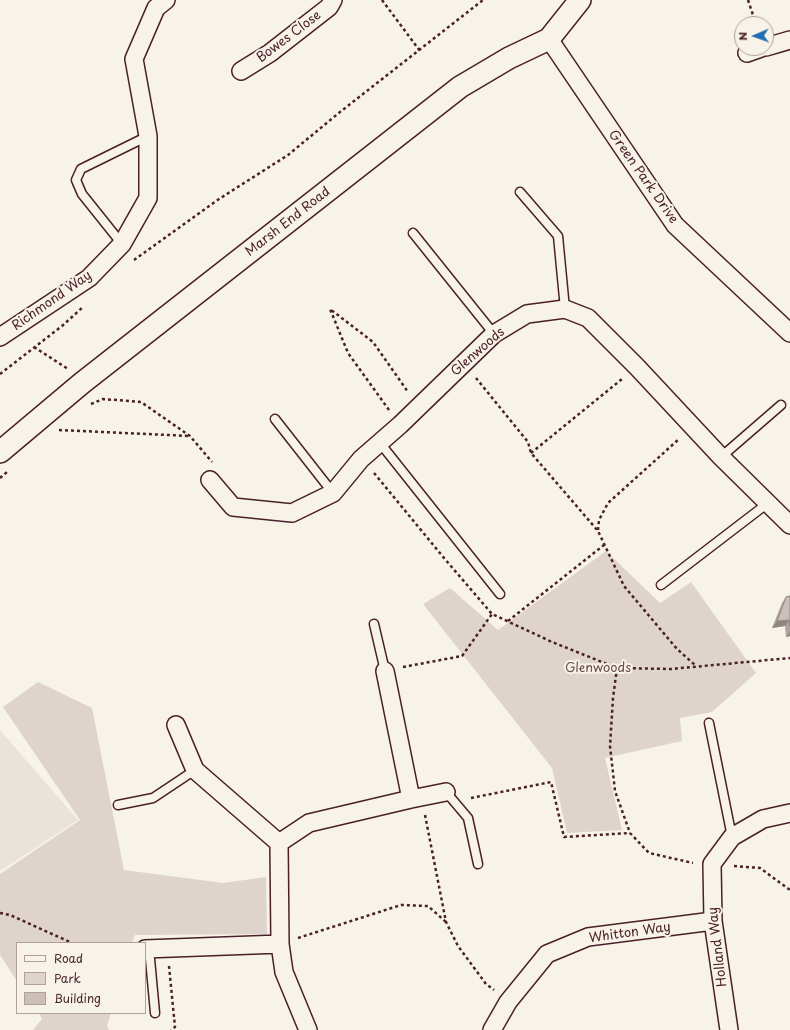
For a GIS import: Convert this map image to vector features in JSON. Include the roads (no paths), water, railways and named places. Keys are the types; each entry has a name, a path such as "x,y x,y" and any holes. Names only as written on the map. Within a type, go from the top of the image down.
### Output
{"street":[{"name":"Richmond Way","path":"0,337 89,278 122,244 148,198 148,136 134,59 156,8 166,0"},
{"name":"Bowes Close","path":"241,71 270,53 329,7 334,0"},
{"name":"Marsh End Road","path":"0,452 82,383 460,87 509,58 549,39 580,0"},
{"name":"Green Park Drive","path":"549,39 675,225 790,333"},
{"path":"774,45 790,40"},
{"name":"Glenwoods","path":"210,480 233,507 292,513 333,492 361,459 400,425 494,334 527,314 565,309 588,318 637,367 721,457 790,526"},
{"path":"385,671 416,798"},
{"path":"176,725 194,770 279,843 280,944 284,972 308,1030"},
{"path":"279,843 309,823 416,798 450,797"},
{"path":"732,837 763,819 790,813"},
{"name":"Holland Way","path":"729,1030 713,921 712,864 732,837"},
{"name":"Whitton Way","path":"492,1030 508,1002 548,954 588,938 713,921"},
{"path":"147,948 280,944"}],"lane":[{"path":"122,244 82,194 76,180 81,169 148,136"},
{"path":"520,192 558,236 565,309"},
{"path":"412,233 494,334"},
{"path":"721,457 781,405"},
{"path":"275,419 333,492"},
{"path":"380,443 500,594"},
{"path":"661,585 768,503"},
{"path":"374,624 385,671"},
{"path":"709,723 732,837"},
{"path":"118,805 152,798 194,770"},
{"path":"450,797 468,818 478,864"},
{"path":"147,948 155,1013"}]}
